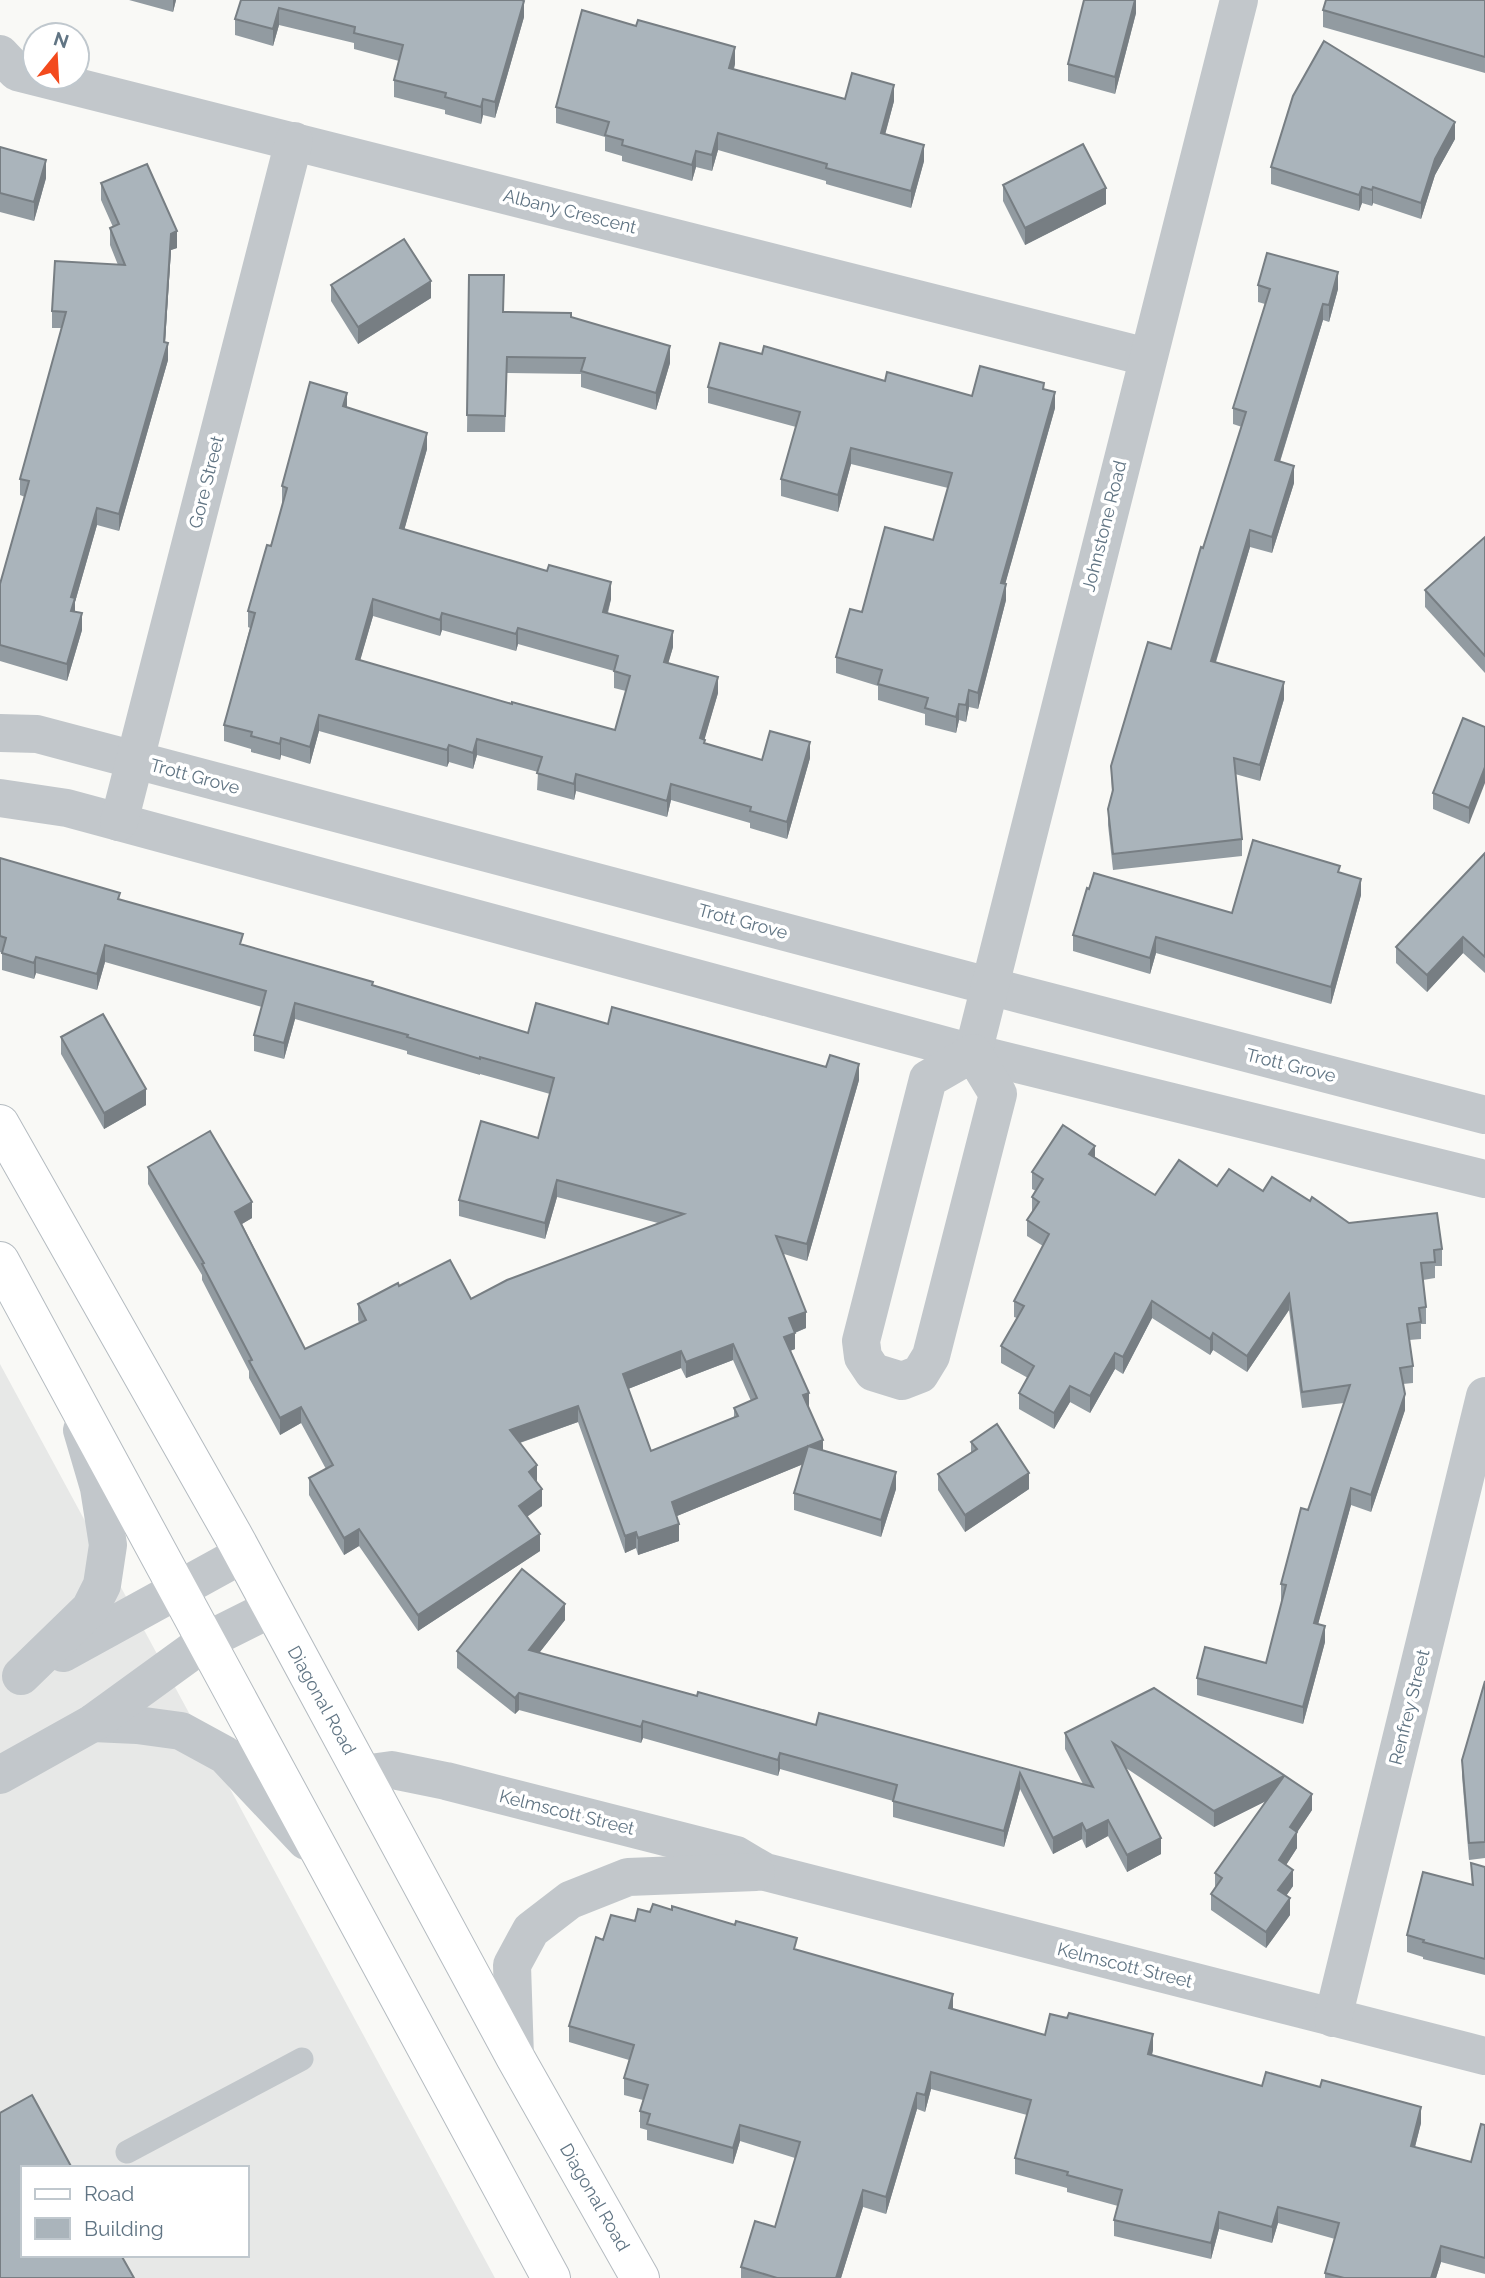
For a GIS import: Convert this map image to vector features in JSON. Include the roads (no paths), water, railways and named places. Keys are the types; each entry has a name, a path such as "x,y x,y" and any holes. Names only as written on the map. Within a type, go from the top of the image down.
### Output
{"main road":[{"name":"Diagonal Road","path":"0,1124 243,1554 515,2057 640,2278"},
{"path":"0,1261 551,2278"}],"street":[{"name":"Johnstone Road","path":"973,1053 1239,0"},
{"name":"Albany Crescent","path":"0,54 16,72 1147,357"},
{"name":"Gore Street","path":"119,822 293,141"},
{"name":"Trott Grove","path":"0,733 37,734 1485,1115"},
{"path":"0,798 67,808 973,1053 1485,1179"},
{"path":"973,1053 998,1094 931,1356 920,1374 902,1381 873,1372 863,1357 860,1341 928,1079 973,1053"},
{"path":"10,1682 90,1609 102,1585 108,1545 99,1488 72,1393"},
{"name":"Renfrey Street","path":"1333,2018 1485,1396"},
{"path":"10,1682 243,1554"},
{"path":"0,1775 93,1723 206,1641 272,1608"},
{"path":"93,1723 181,1731 225,1755 327,1863"},
{"name":"Kelmscott Street","path":"363,1774 392,1770 446,1781 736,1855 765,1872 1485,2056"},
{"name":"Kelmscott Street","path":"515,2057 512,1965 531,1930 570,1900 628,1877 765,1872"}],"lane":[{"path":"127,2152 302,2059"}]}
